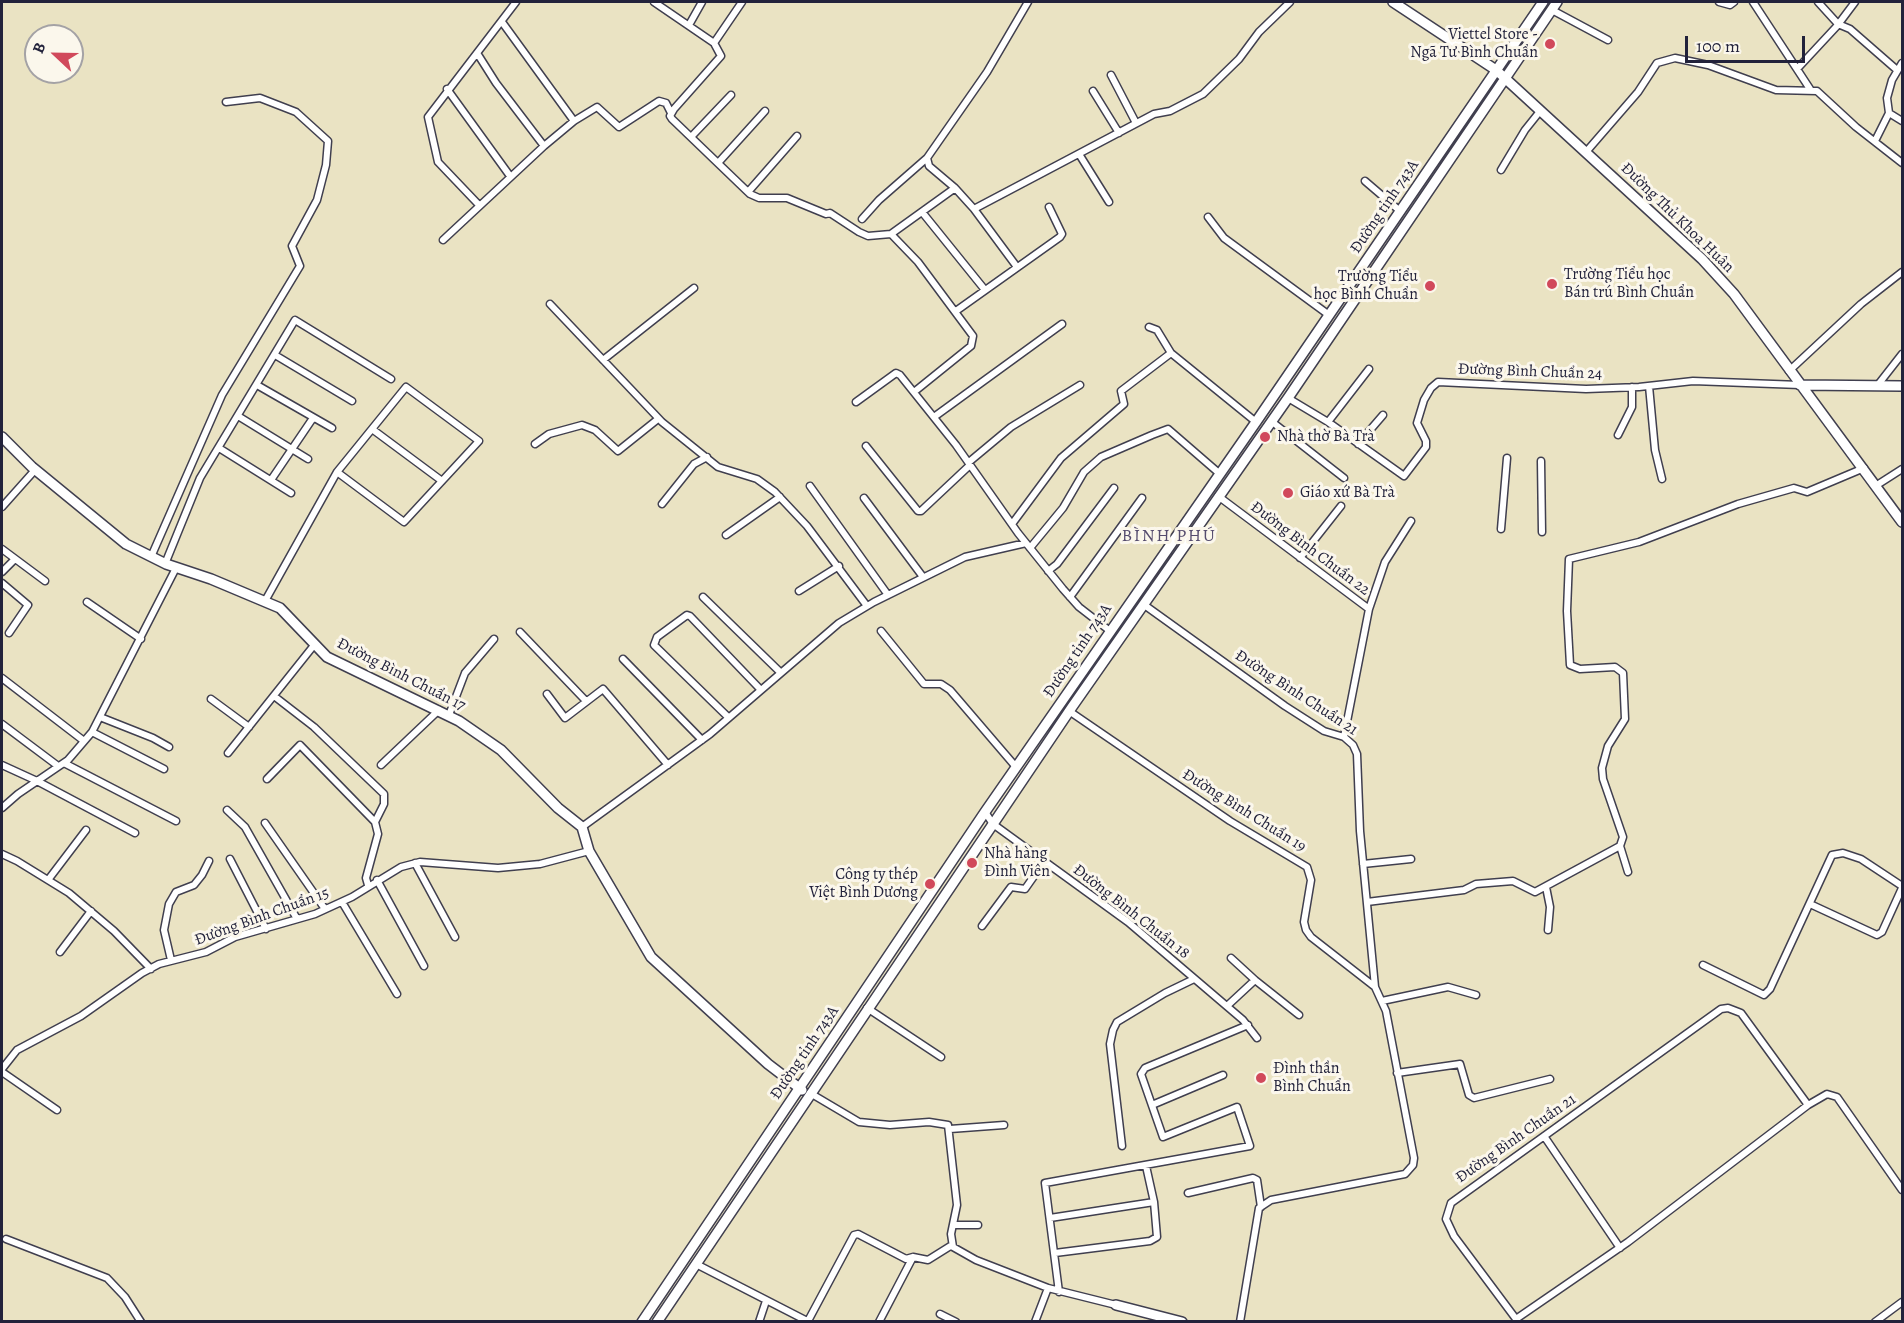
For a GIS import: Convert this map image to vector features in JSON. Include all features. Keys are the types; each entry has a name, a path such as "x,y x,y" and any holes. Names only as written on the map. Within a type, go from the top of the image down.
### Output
{"main road":[{"name":"Đường Thủ Khoa Huân","path":"1393,2 1497,70 1702,259 1734,294 1789,371 1865,468 1902,522"},
{"name":"Đường tỉnh 743A","path":"642,1322 985,812 1246,437 1543,2"},
{"name":"Đường tỉnh 743A","path":"657,1322 867,1008 1555,6"},
{"path":"1800,385 1902,386"},
{"name":"Đường Bình Chuẩn 17","path":"2,437 35,470 109,533 165,564 265,601 292,618 327,657 449,715 501,750 558,808 582,827"},
{"path":"1246,437 1256,443"},
{"path":"582,827 589,851 651,957 799,1089 810,1093"},
{"path":"698,1238 708,1246"},
{"path":"1116,1305 1182,1322"}],"street":[{"path":"479,204 438,162 428,117 447,89 516,2"},
{"path":"654,2 663,4 714,43 721,56 718,63 671,113"},
{"path":"688,25 702,2"},
{"path":"714,43 742,2"},
{"path":"862,219 879,200 927,158 987,72 1028,2"},
{"path":"974,209 1136,123 1154,114 1170,111 1203,94 1239,59 1258,32 1290,2"},
{"path":"1719,2 1730,5 1734,2"},
{"path":"1753,2 1810,90"},
{"path":"1818,2 1838,24 1850,29 1897,70"},
{"path":"1797,69 1855,2"},
{"path":"1555,6 1608,40"},
{"path":"502,21 574,121"},
{"path":"477,53 496,83 544,146"},
{"path":"1586,152 1638,92 1653,68 1665,59 1675,58 1708,65 1776,90 1810,90 1821,93 1902,163"},
{"path":"1875,141 1889,112 1887,98 1897,70 1902,63"},
{"path":"1112,75 1136,123"},
{"path":"447,89 510,176"},
{"path":"1092,91 1119,133"},
{"path":"691,137 731,95"},
{"path":"151,556 222,394 300,266 292,246 317,200 326,165 328,141 296,112 260,98 226,102"},
{"path":"444,240 479,204 574,121 597,107 619,127 659,100 666,104 671,113 670,116 748,192 759,198 787,198 826,214 830,213 868,236 891,234 955,188"},
{"path":"1501,170 1525,130 1541,110"},
{"path":"718,163 765,111"},
{"path":"1889,112 1902,121"},
{"path":"748,192 797,136"},
{"path":"1080,154 1109,202"},
{"path":"927,158 929,166 955,188 974,209 1017,267"},
{"path":"1365,181 1400,211"},
{"path":"956,311 1062,234 1049,207"},
{"path":"922,212 985,290"},
{"path":"1208,217 1224,238 1329,315"},
{"path":"891,234 918,262 973,336 971,346 914,392"},
{"path":"1789,371 1861,304 1902,272"},
{"path":"603,360 694,288"},
{"path":"550,304 658,418 718,467 757,479 780,497 838,566 867,606"},
{"path":"165,564 200,478 295,320 391,379"},
{"path":"934,417 1062,324"},
{"path":"1149,327 1157,330 1171,353 1256,422"},
{"path":"1012,524 1061,458 1124,404 1120,393 1171,353"},
{"path":"1877,386 1902,354"},
{"path":"274,355 352,401"},
{"path":"1328,422 1369,369"},
{"path":"856,402 896,373 934,417 1048,571 1070,597 1110,631"},
{"name":"Đường Bình Chuẩn 24","path":"1288,398 1328,422 1404,476 1426,447 1426,441 1417,423 1424,400 1431,388 1438,382 1586,389 1693,381 1800,385"},
{"path":"866,446 918,511 921,511 969,463 1011,427 1080,384"},
{"path":"257,385 332,428"},
{"path":"1649,386 1655,450 1662,479"},
{"path":"265,601 337,472 406,387 479,441 404,522 337,472"},
{"path":"1618,435 1632,407 1632,387"},
{"path":"1358,444 1383,415"},
{"path":"238,416 308,459"},
{"path":"271,480 313,418"},
{"path":"535,444 549,434 582,425 595,430 618,452 658,418"},
{"path":"1271,422 1344,478"},
{"path":"372,429 442,481"},
{"path":"582,827 702,740 839,623 888,595 965,557 1028,546 1063,508 1084,472 1101,457 1168,429 1220,474"},
{"path":"219,448 291,493"},
{"path":"662,504 694,464 707,457"},
{"path":"1501,529 1508,458"},
{"path":"1541,461 1542,532"},
{"path":"1628,872 1620,846 1623,837 1603,778 1602,768 1608,746 1625,719 1623,673 1615,667 1580,669 1570,665 1567,611 1569,559 1639,542 1738,504 1794,488 1807,492 1865,468"},
{"path":"1877,485 1902,469"},
{"path":"2,507 35,470"},
{"path":"810,486 888,595"},
{"path":"1048,571 1057,564 1114,488"},
{"name":"Đường Bình Chuẩn 22","path":"1218,496 1369,609 1344,738"},
{"path":"726,536 780,497"},
{"path":"864,498 923,577"},
{"path":"1070,597 1142,498"},
{"path":"1300,558 1341,506"},
{"path":"1369,609 1385,562 1411,521"},
{"path":"2,549 45,581"},
{"path":"2,572 14,560"},
{"path":"798,591 838,566"},
{"path":"2,808 61,765 92,732 176,568"},
{"path":"2,583 28,605 9,633"},
{"path":"703,597 780,672"},
{"path":"87,602 141,639"},
{"name":"Đường Bình Chuẩn 21","path":"1143,604 1294,712 1324,731 1344,738 1353,745 1356,754 1374,987"},
{"path":"728,717 654,645 657,638 687,615 690,616 760,689"},
{"path":"881,631 924,684 941,684 950,690 1016,767"},
{"path":"520,632 586,701"},
{"path":"449,715 465,672 494,639"},
{"path":"228,753 315,644"},
{"path":"623,660 702,740"},
{"path":"2,678 84,741"},
{"path":"547,694 565,718 603,689 668,765"},
{"path":"274,696 314,727 384,794 384,804 375,822"},
{"path":"211,699 249,727"},
{"path":"381,765 439,710"},
{"name":"Đường Bình Chuẩn 19","path":"1070,711 1230,821 1307,867 1311,880 1304,922 1306,930 1311,937 1374,987"},
{"path":"100,717 153,738 169,747"},
{"path":"2,724 61,765 176,820"},
{"path":"92,732 164,769"},
{"path":"267,779 300,745 375,822 378,834 366,878 368,885"},
{"path":"2,765 135,833"},
{"path":"226,810 245,827 297,919"},
{"name":"Đường Bình Chuẩn 18","path":"985,812 993,824 1115,912 1227,1006 1248,1025 1257,1038"},
{"path":"266,823 325,909"},
{"path":"48,880 86,830"},
{"path":"1367,902 1464,890 1476,884 1513,881 1535,892 1620,846"},
{"name":"Đường Bình Chuẩn 15","path":"2,1070 17,1050 81,1016 151,969 171,960 206,952 235,937 325,909 342,902 401,867 415,863 498,868 540,864 589,851"},
{"path":"2,854 48,880 91,911 151,969"},
{"path":"1703,965 1764,995 1770,989 1832,855 1843,854 1861,859 1902,887 1882,932 1877,935 1810,904"},
{"path":"230,859 266,929"},
{"path":"1363,864 1411,859"},
{"path":"171,960 164,930 169,904 176,892 198,880 209,861"},
{"path":"982,926 1011,886 1025,889 1044,862"},
{"path":"415,863 454,937"},
{"path":"377,880 424,966"},
{"path":"1546,887 1550,907 1548,930"},
{"path":"342,902 398,994"},
{"path":"60,952 91,911"},
{"path":"1231,958 1299,1015"},
{"path":"1122,1146 1110,1044 1113,1030 1117,1022 1165,993 1194,979"},
{"path":"1227,1006 1255,980"},
{"path":"1261,1207 1271,1200 1396,1176 1410,1169 1414,1158 1382,1002 1374,987"},
{"path":"1382,1002 1448,987 1476,995"},
{"path":"867,1008 941,1057"},
{"name":"Đường Bình Chuẩn 21","path":"1808,1105 1741,1013 1728,1008 1720,1009 1451,1203 1446,1219 1454,1236 1516,1319 1620,1248 1808,1105 1827,1094 1837,1097 1902,1190"},
{"path":"1059,1292 1045,1183 1250,1146 1237,1107 1163,1137 1141,1074 1145,1068 1248,1025"},
{"path":"1397,1073 1460,1064 1469,1095 1474,1098 1550,1079"},
{"path":"2,1070 57,1110"},
{"path":"1152,1105 1223,1075"},
{"path":"810,1093 859,1122 890,1125 943,1123 950,1129 957,1205 952,1245"},
{"path":"950,1129 1004,1125"},
{"path":"1544,1136 1620,1248"},
{"path":"1055,1253 1150,1240 1157,1237 1154,1202 1146,1166"},
{"path":"1188,1193 1257,1179 1261,1207 1240,1322"},
{"path":"1050,1218 1154,1202"},
{"path":"953,1225 978,1225"},
{"path":"696,1264 808,1321 854,1234 906,1259 913,1257 928,1260 952,1245"},
{"path":"6,1239 107,1278 125,1298 141,1322"},
{"path":"952,1245 975,1260 1048,1288 1116,1305"},
{"path":"879,1322 913,1257"},
{"path":"1035,1322 1048,1288"},
{"path":"759,1322 766,1301"},
{"path":"1875,1322 1902,1302"},
{"path":"940,1314 956,1322"}],"place":[{"name":"Viettel Store - Ngã Tư Bình Chuẩn","path":"1550,44"},
{"name":"Trường Tiểu học Bán trú Bình Chuẩn","path":"1552,284"},
{"name":"Trường Tiểu học Bình Chuẩn","path":"1430,286"},
{"name":"Nhà thờ Bà Trà","path":"1265,437"},
{"name":"Giáo xứ Bà Trà","path":"1288,493"},
{"name":"Nhà hàng Đình Viên","path":"972,863"},
{"name":"Công ty thép Việt Bình Dương","path":"930,884"},
{"name":"Đình thần Bình Chuẩn","path":"1261,1078"}],"district":[{"name":"BÌNH PHÚ","path":"1169,537"}]}
